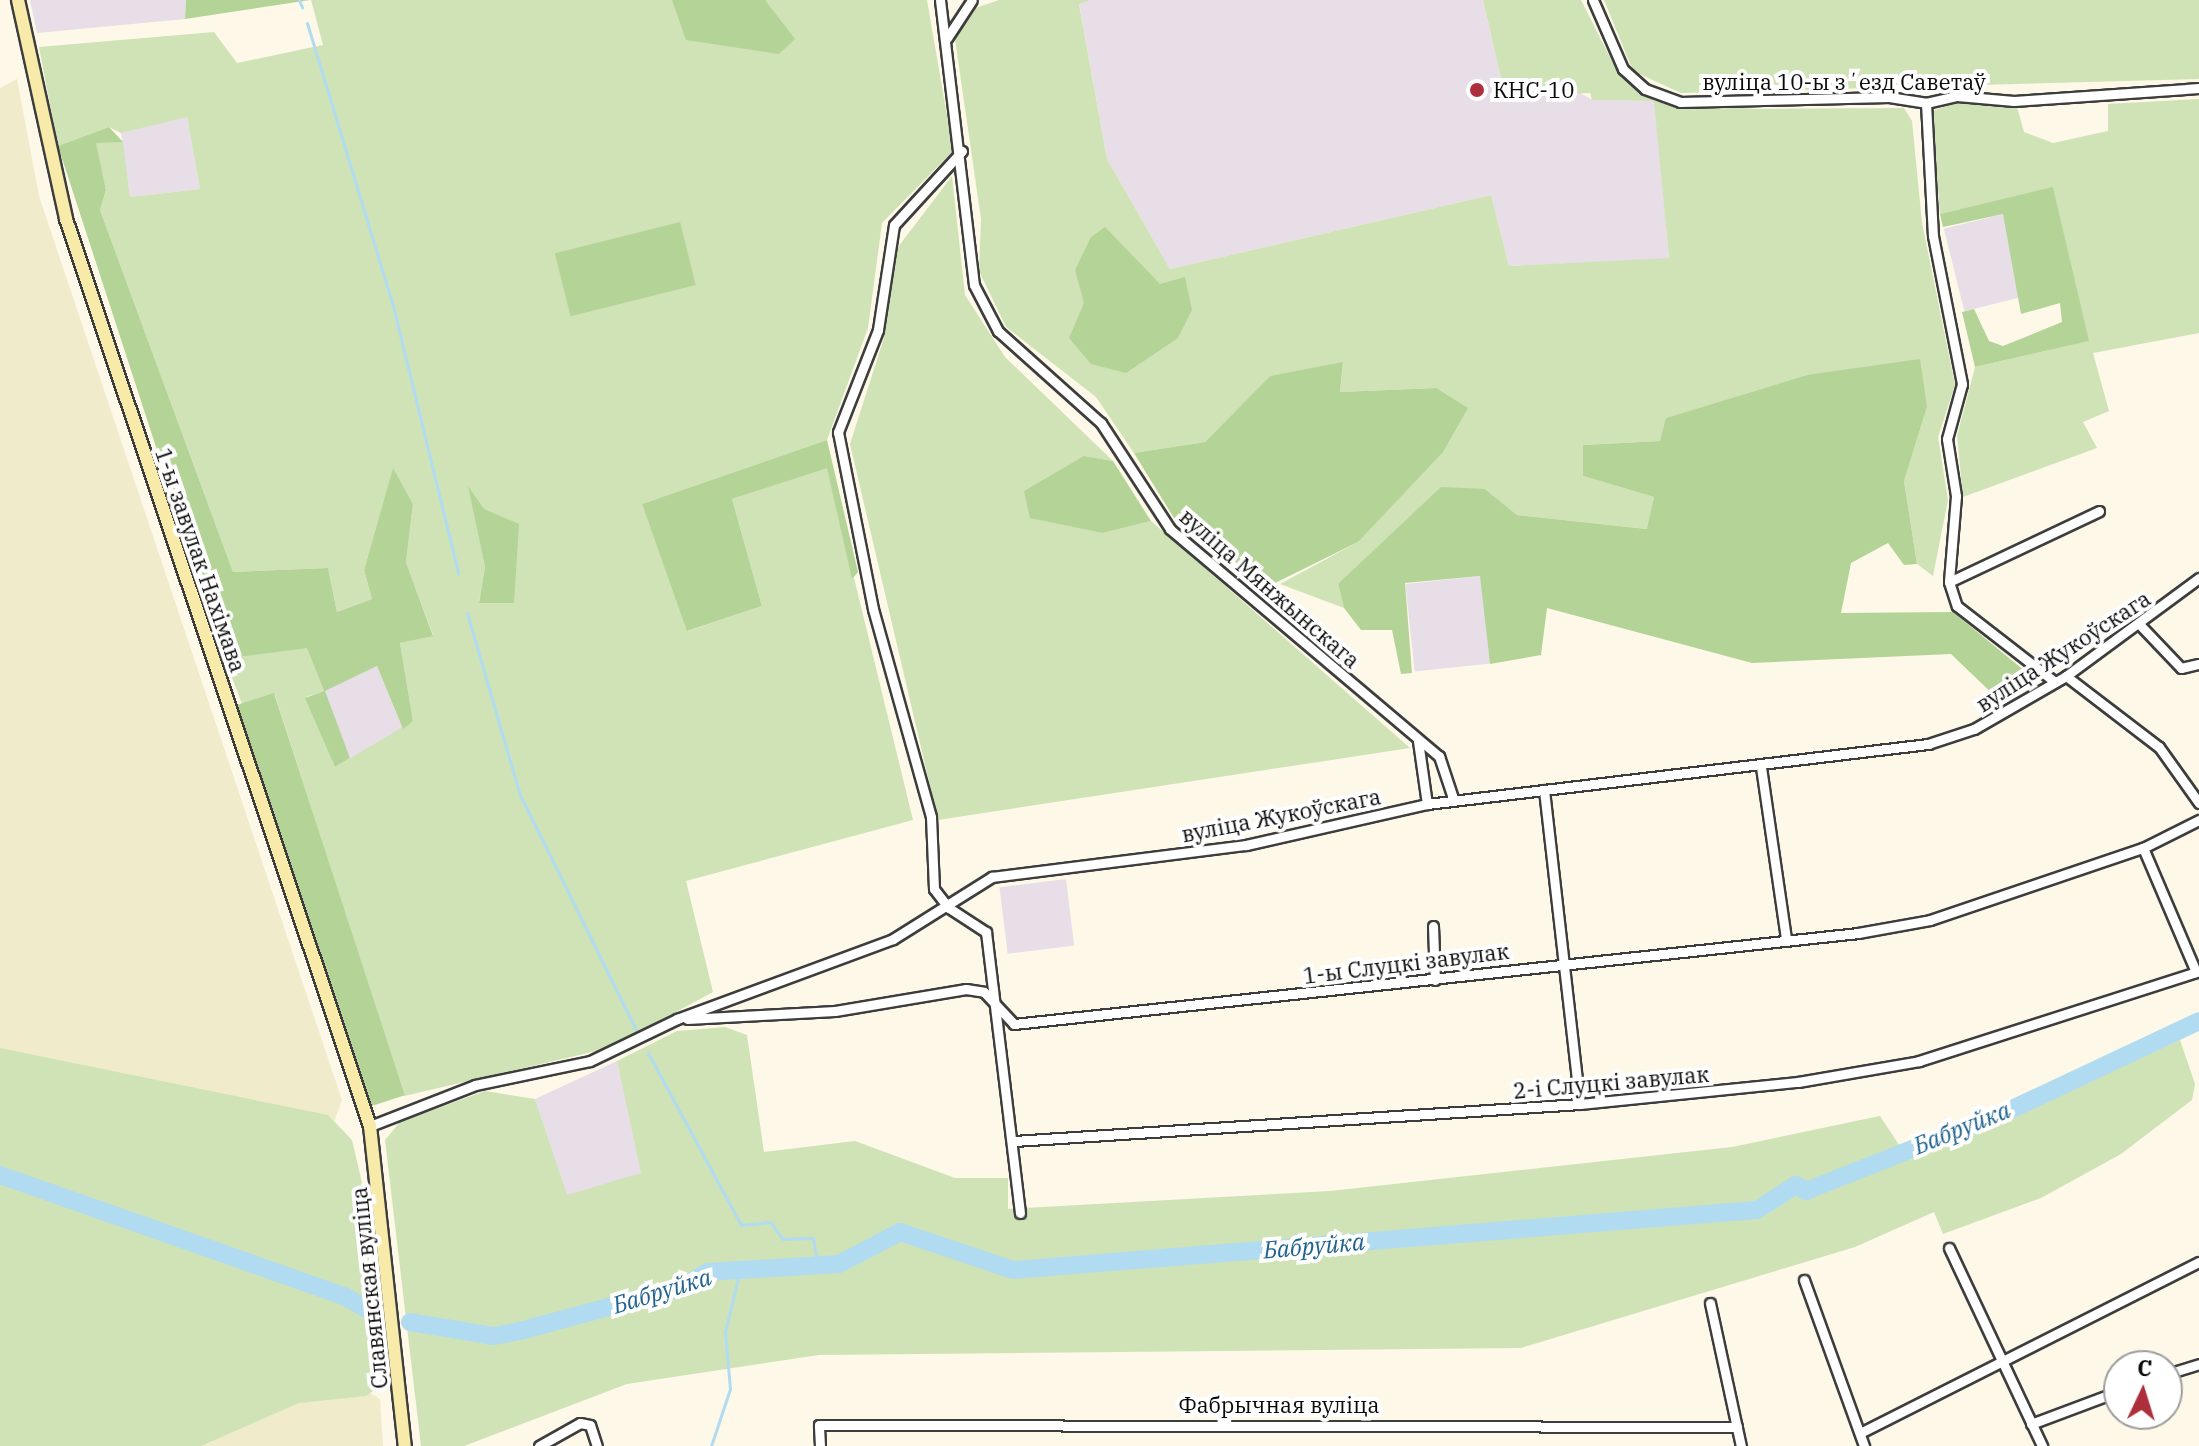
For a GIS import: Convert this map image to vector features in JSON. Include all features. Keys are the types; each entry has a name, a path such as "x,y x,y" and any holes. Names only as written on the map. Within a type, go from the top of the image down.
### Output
{"street":[{"name":"1-ы завулак Нахімава","path":"18,0 66,219 370,1126"},
{"name":"вуліца Мянжынскага","path":"940,0 962,151 974,285 998,331 1101,423 1170,529 1439,756 1454,801"},
{"path":"947,38 972,0"},
{"name":"вуліца 10-ы зʼезд Саветаў","path":"1593,0 1623,69 1645,89 1680,102 1889,97 1926,103 2199,88"},
{"path":"1926,103 1933,236 1962,384 1947,439 1956,496 1949,582 1957,606 2055,682"},
{"path":"962,151 894,225 878,330 838,432 873,609 931,817 934,889 949,908 986,932 998,1008 1020,1213"},
{"path":"1949,582 2099,511"},
{"name":"вуліца Жукоўскага","path":"370,1126 475,1085 590,1061 677,1019 893,939 949,908 992,877 1246,845 1427,804 1761,767 1928,744 1974,729 2066,676 2141,626 2199,578"},
{"path":"2141,626 2181,668 2199,664"},
{"path":"2066,676 2159,747 2199,803"},
{"path":"1418,741 1427,804"},
{"path":"1761,767 1786,939"},
{"path":"1544,790 1580,1104"},
{"name":"1-ы Слуцкі завулак","path":"677,1019 835,1011 966,989 984,992 1014,1024 1435,980 1563,961 1786,939 1930,920 2143,848 2199,820"},
{"name":"2-і Слуцкі завулак","path":"1014,1141 1580,1104 1798,1082 1919,1061 2196,972 2143,848"},
{"path":"1433,926 1435,980"},
{"name":"Славянская вуліца","path":"370,1126 405,1446"},
{"path":"1949,1248 2042,1446"},
{"path":"1860,1433 2199,1262"},
{"path":"1804,1280 1864,1446"},
{"path":"1710,1303 1741,1446"},
{"path":"2031,1424 2103,1397"},
{"path":"539,1446 580,1423 590,1425 597,1446"},
{"name":"Фабрычная вуліца","path":"820,1446 819,1425 1737,1427"}],"shaded area":[{"path":"30,0 186,0 185,19 37,33"},
{"path":"1091,0 1483,0 1505,96 1561,83 1593,100 1655,101 1669,259 1509,266 1491,195 1170,269 1107,159 1079,3"},
{"path":"17,79 39,196 342,1100 334,1122 0,1055 0,88"},
{"path":"187,116 200,189 130,197 121,133"},
{"path":"2003,214 2024,296 1964,311 1944,229"},
{"path":"1481,576 1490,664 1415,671 1405,584"},
{"path":"377,666 403,729 350,758 324,691"},
{"path":"1066,879 1074,946 1008,954 999,887"},
{"path":"617,1061 642,1173 567,1196 535,1099"},
{"path":"358,1386 380,1399 383,1446 191,1446 298,1399"}],"green space":[{"path":"186,0 310,0 185,19"},
{"path":"311,0 927,0 953,151 882,223 868,328 827,440 642,504 688,631 762,606 732,499 827,467 913,820 686,881 713,992 609,1048 404,1096 275,695 254,736 225,659 307,647 324,691 306,697 335,767 413,721 400,643 433,635 406,562 413,504 393,469 364,570 372,599 337,612 328,568 233,572 100,210 106,190 95,142 123,142 130,197 200,189 187,117 121,133 109,127 58,146 39,47 214,32 237,63 323,45","holes":["469,488 483,509 514,603 479,602 485,567"]},
{"path":"672,0 765,0 795,39 779,54 686,40"},
{"path":"999,0 1091,0 1079,4 1107,159 1170,269 1491,195 1509,266 1669,258 1654,101 1592,100 1590,93 1568,94 1561,83 1505,96 1483,0 1581,0 1618,73 1655,101 1755,109 1904,108 1912,121 1922,223 1955,385 1938,437 1948,500 1933,576 1917,564 1904,481 1927,407 1807,375 1667,418 1660,441 1583,445 1583,476 1654,497 1648,529 1517,515 1485,489 1338,584 1344,608 1280,584 1358,542 1436,388 1340,392 1343,363 1270,376 1205,442 1134,453 1096,397 1006,327 979,271 981,219 955,39 973,9"},
{"path":"1604,0 2199,0 2199,79 1681,93 1633,71"},
{"path":"2199,99 2199,333 2093,353 2109,411 2083,422 2097,448 1963,497 1957,436 1975,367 2088,341 2053,188 1940,214 1932,111 1960,102 2017,107 2024,132 2053,143 2108,131 2108,104"},
{"path":"109,127 123,142 96,143 106,190 100,210 233,572 328,568 337,612 372,599 364,570 393,468 413,504 406,562 433,636 400,643 413,721 403,729 377,666 325,691 350,758 335,767 305,698 324,691 307,648 225,659 58,146"},
{"path":"952,176 965,295 1005,357 1113,461 1084,456 1103,533 1151,521 1410,748 938,820 850,444 884,338 895,251"},
{"path":"2053,187 2089,341 1975,367 1962,312 1974,309 1989,341 2003,346 2062,322 2060,303 2021,314 2003,214 1943,227 1940,214"},
{"path":"680,222 696,285 571,316 555,253"},
{"path":"1105,227 1160,284 1185,277 1192,310 1178,338 1126,373 1091,364 1069,338 1084,303 1075,270 1091,237"},
{"path":"1920,359 1927,407 1904,481 1917,564 1904,565 1888,543 1851,563 1841,613 1953,612 2037,681 1998,699 1951,654 1752,663 1547,608 1541,655 1490,664 1480,576 1405,583 1412,673 1401,674 1392,630 1361,630 1344,608 1338,584 1441,487 1485,489 1517,515 1647,529 1654,497 1583,476 1583,445 1660,441 1666,418 1807,375"},
{"path":"1343,362 1340,392 1436,388 1468,408 1443,452 1358,542 1257,592 1174,518 1134,453 1205,442 1270,376"},
{"path":"827,440 858,572 852,579 827,468 732,499 762,606 687,631 642,504"},
{"path":"1084,456 1113,461 1151,521 1103,533 1030,518 1024,491"},
{"path":"468,486 484,509 519,524 514,603 479,603 485,567"},
{"path":"274,693 405,1095 360,1110 229,708"},
{"path":"725,1027 747,1035 764,1152 855,1141 955,1178 1008,1178 1008,1209 1330,1191 1732,1147 1880,1116 1909,1160 2180,1040 2195,1084 2192,1100 2121,1154 2041,1198 1943,1234 1934,1212 1855,1247 1521,1348 819,1355 627,1384 464,1446 421,1446 385,1140 400,1122 485,1091 535,1099 567,1195 641,1173 617,1061 677,1031"},
{"path":"0,1048 328,1115 352,1140 363,1187 386,1382 366,1396 299,1403 201,1446 0,1446"}],"waterway":[{"path":"299,0 302,7"},
{"path":"307,23 394,310 458,573"},
{"path":"467,613 520,795 636,1030"},
{"name":"Бабруйка","path":"410,1322 494,1336 682,1287 708,1272 839,1264 900,1232 1013,1270 1757,1210 1796,1185 1806,1191 2008,1111 2199,1021"},
{"path":"648,1053 741,1225 770,1222 783,1239 813,1238 818,1265"},
{"name":"Бабруйка","path":"0,1175 346,1297 385,1320"},
{"path":"711,1446 730,1389 725,1332 739,1274"}],"place":[{"name":"КНС-10","path":"1477,90"}]}
